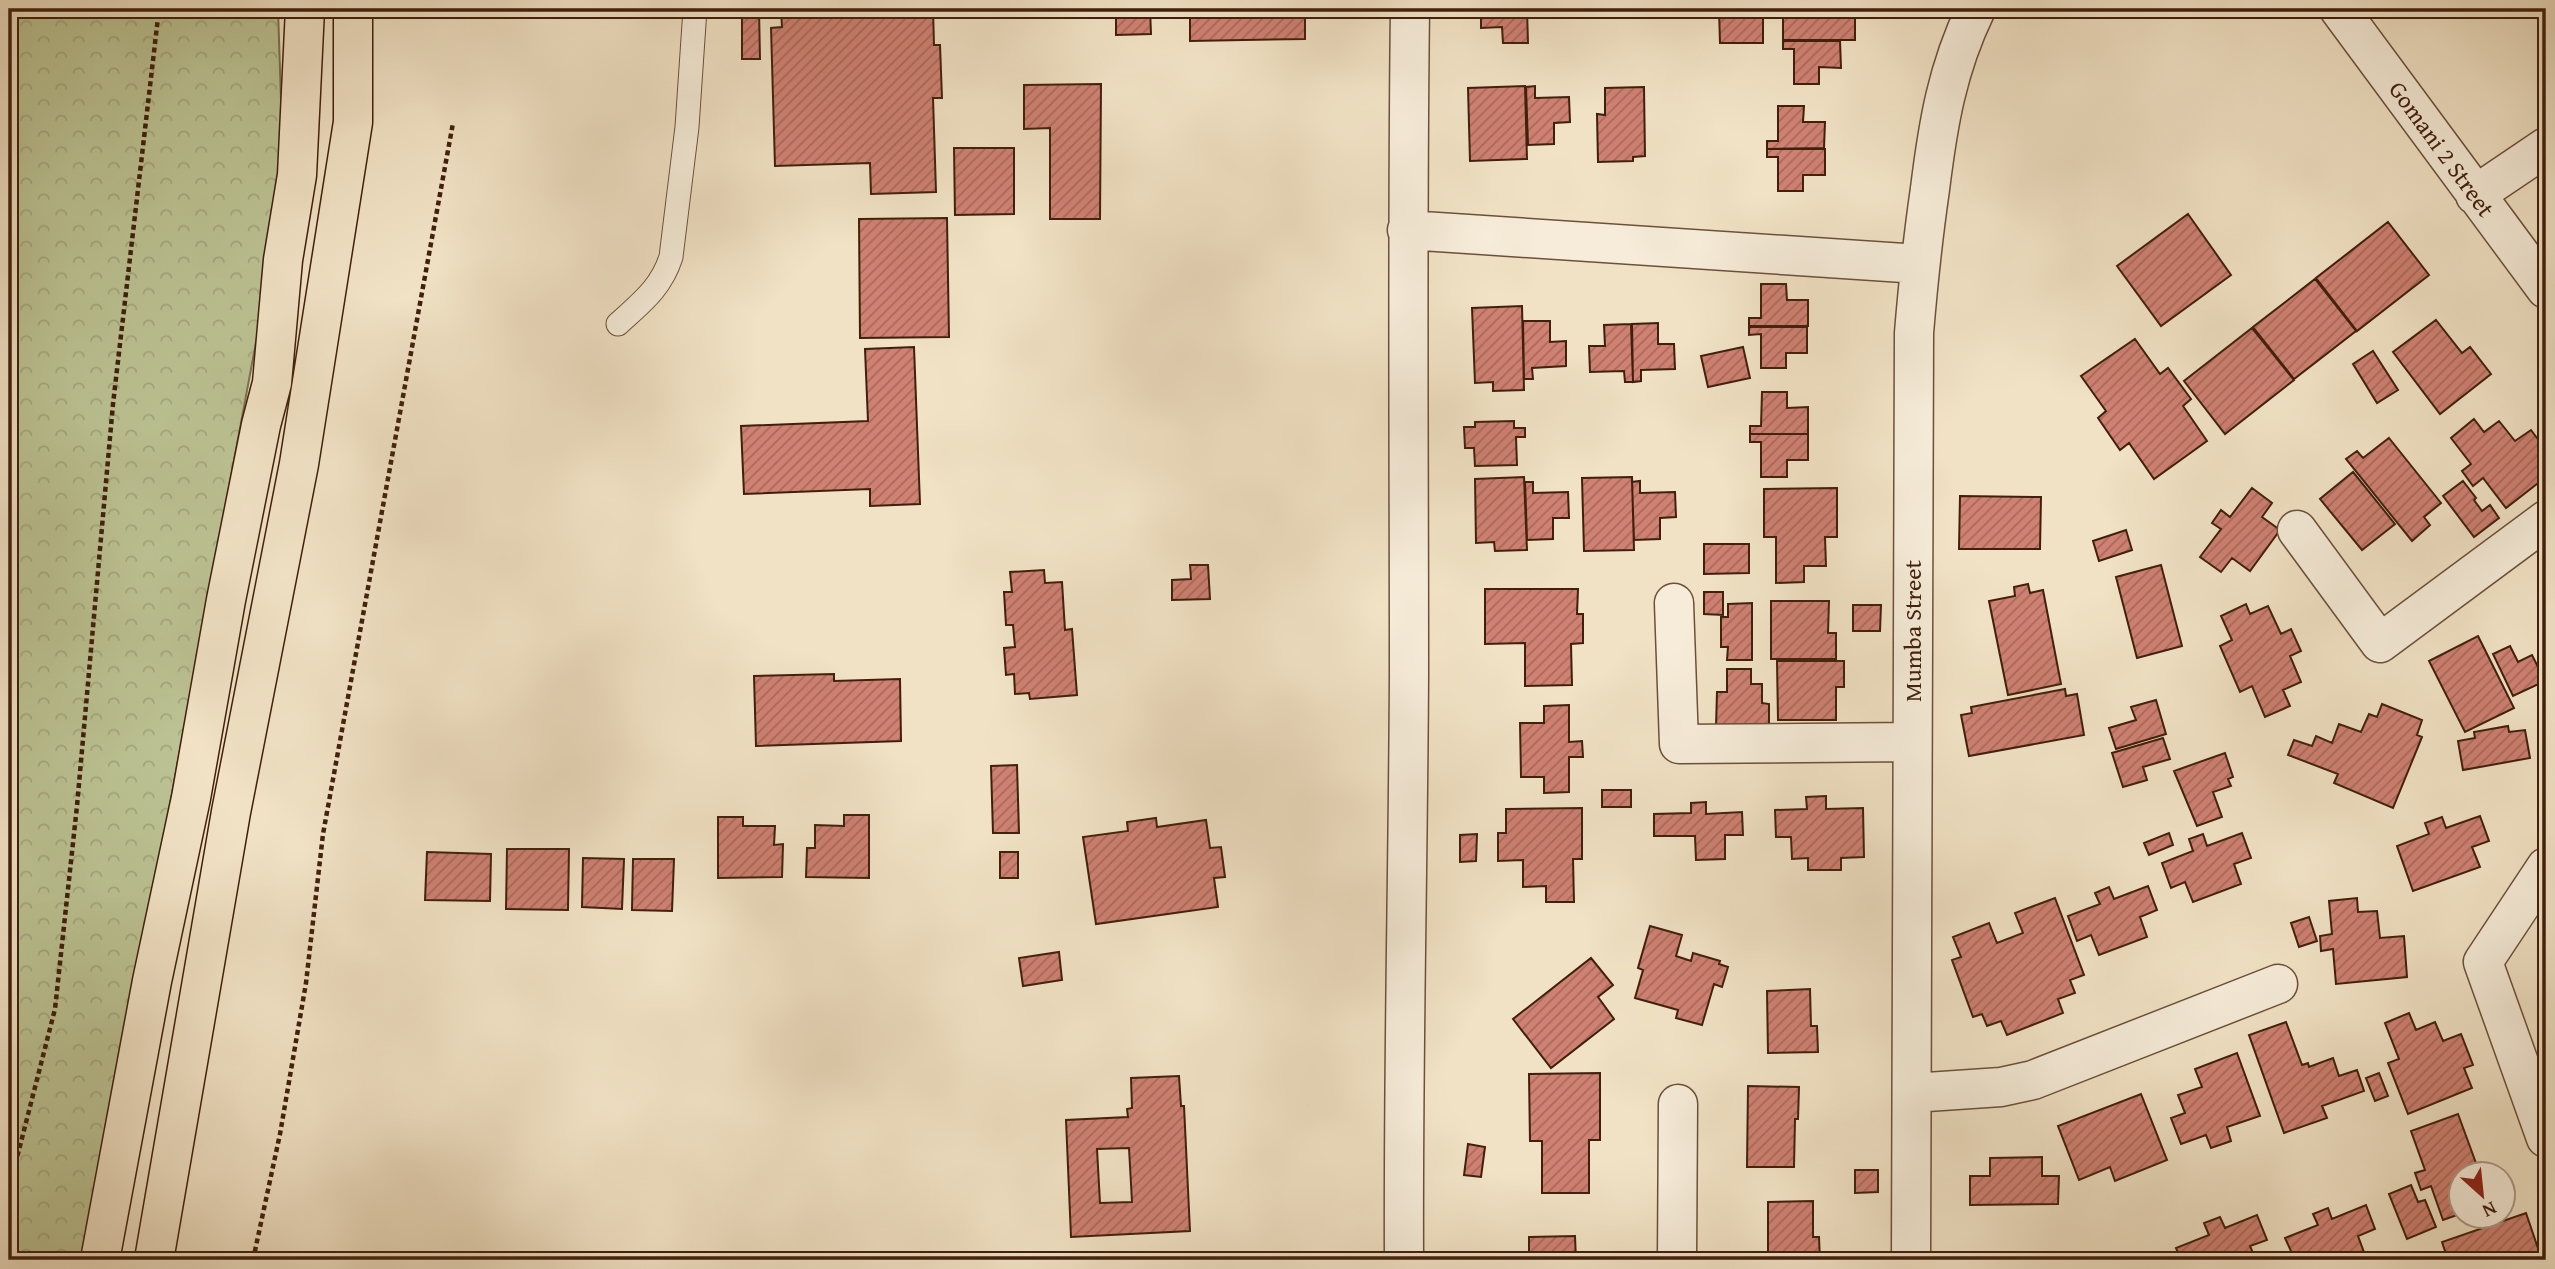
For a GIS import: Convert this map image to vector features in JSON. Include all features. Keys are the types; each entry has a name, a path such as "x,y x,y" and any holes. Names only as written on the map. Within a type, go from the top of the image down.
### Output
{"highway":[{"path":"100,1260 152,981 191,798 229,587 261,425 272,383 283,260 297,175 305,9"},
{"path":"155,1260 229,826 299,464 347,163 353,122 353,9"}],"street":[{"path":"1404,1260 1403,1094 1409,677 1410,9"},
{"name":"Mumba Street","path":"1911,1260 1914,333 1919,264 1939,117 1950,72 1976,9"},
{"name":"Gomani 2 Street","path":"2339,9 2546,289"},
{"path":"2475,195 2546,147"},
{"path":"1408,230 1919,264"},
{"path":"2297,530 2380,643 2546,520"},
{"path":"1674,603 1679,744 1911,742"},
{"path":"2546,867 2483,962 2546,1138"},
{"path":"1912,1093 2001,1087 2033,1080 2278,984"},
{"path":"1677,1260 1678,1104"}],"lane":[{"path":"618,324 656,288 665,276 671,257 687,127 695,9"}],"path":[{"path":"9,1189 55,1009 77,806 113,404 159,9"},
{"path":"253,1260 280,1134 306,983 323,834 453,123"}],"green space":[{"path":"9,9 278,9 284,192 85,1260 9,1260"}],"building":[{"path":"742,9 759,9 760,59 742,59"},
{"path":"781,9 933,9 934,45 940,45 942,98 933,98 936,192 871,194 870,163 775,166 771,28 782,27"},
{"path":"1116,9 1150,9 1151,34 1116,35"},
{"path":"1190,9 1305,9 1305,39 1190,41"},
{"path":"1481,9 1527,9 1528,43 1503,43 1502,27 1481,28"},
{"path":"1719,9 1763,9 1763,43 1720,43"},
{"path":"1783,9 1855,9 1855,40 1783,40"},
{"path":"1783,41 1840,41 1841,68 1819,67 1819,84 1794,84 1794,49 1783,49"},
{"path":"1101,84 1100,219 1050,219 1050,128 1024,129 1024,85"},
{"path":"1525,86 1527,159 1470,161 1468,88"},
{"path":"1535,86 1535,98 1569,97 1570,122 1554,123 1554,144 1528,145 1526,87"},
{"path":"1644,87 1645,156 1633,157 1633,161 1598,162 1597,114 1605,115 1605,88"},
{"path":"1778,106 1804,106 1803,122 1825,122 1824,148 1767,149 1767,141 1778,141"},
{"path":"954,148 1014,148 1014,214 955,215"},
{"path":"1767,149 1825,149 1825,175 1803,175 1803,191 1778,191 1778,157 1767,157"},
{"path":"2188,214 2231,275 2161,326 2117,266"},
{"path":"947,218 949,337 860,338 859,219"},
{"path":"2388,222 2429,275 2357,331 2316,278"},
{"path":"2315,279 2356,331 2294,379 2253,327"},
{"path":"1761,284 1786,284 1787,300 1808,300 1808,326 1749,326 1749,318 1761,318"},
{"path":"1522,306 1524,390 1493,391 1493,382 1475,383 1472,308"},
{"path":"2436,320 2462,353 2470,347 2491,374 2440,414 2393,352"},
{"path":"1523,321 1550,321 1550,342 1566,341 1566,366 1532,368 1533,379 1524,379"},
{"path":"1658,323 1658,344 1674,344 1675,369 1641,370 1641,381 1633,382 1632,324"},
{"path":"1631,324 1633,382 1625,382 1624,371 1590,372 1589,346 1605,346 1604,325"},
{"path":"1749,327 1807,327 1807,353 1786,353 1786,368 1761,368 1761,334 1749,335"},
{"path":"2252,328 2294,380 2225,434 2184,381"},
{"path":"2135,339 2160,374 2168,368 2191,399 2183,406 2207,441 2154,479 2129,443 2120,450 2098,418 2106,411 2081,376"},
{"path":"914,347 920,504 870,506 870,489 744,494 741,426 868,421 865,349"},
{"path":"1743,347 1750,378 1708,387 1701,356"},
{"path":"2373,351 2398,390 2377,403 2353,364"},
{"path":"1762,392 1787,392 1787,408 1808,407 1808,434 1750,434 1750,426 1761,426"},
{"path":"2474,419 2484,432 2499,421 2515,441 2531,430 2540,442 2546,437 2546,477 2506,508 2483,478 2473,486 2462,471 2471,464 2451,438"},
{"path":"1514,421 1514,428 1525,428 1525,437 1516,437 1517,465 1475,466 1474,448 1465,448 1464,427 1475,427 1475,422"},
{"path":"1750,434 1808,434 1808,460 1787,460 1787,477 1761,477 1761,442 1750,442"},
{"path":"2389,438 2441,503 2424,517 2430,525 2412,541 2346,459 2357,451 2363,458"},
{"path":"2353,472 2395,524 2362,550 2320,499"},
{"path":"1524,477 1527,550 1495,551 1494,542 1476,543 1475,479"},
{"path":"1632,477 1634,550 1584,551 1582,478"},
{"path":"1640,481 1640,493 1675,492 1676,517 1660,518 1660,539 1634,540 1632,482"},
{"path":"2463,481 2482,511 2490,505 2499,518 2474,537 2443,496"},
{"path":"1525,482 1533,482 1533,493 1568,492 1569,518 1553,518 1553,539 1527,540"},
{"path":"1837,488 1837,537 1825,537 1826,566 1804,566 1804,582 1776,583 1776,537 1764,537 1764,489"},
{"path":"2252,488 2272,503 2262,517 2280,530 2250,571 2232,558 2221,572 2200,557 2221,529 2212,523 2221,510 2230,517"},
{"path":"1960,496 2041,497 2040,549 1959,549"},
{"path":"2126,530 2132,550 2099,561 2093,541"},
{"path":"1704,544 1749,544 1749,573 1704,574"},
{"path":"1190,565 1208,565 1210,599 1172,600 1172,580 1191,579"},
{"path":"2161,565 2182,646 2137,658 2116,577"},
{"path":"1044,570 1045,583 1062,582 1065,630 1072,629 1077,695 1030,699 1029,693 1015,694 1014,674 1006,675 1004,648 1015,647 1013,625 1006,625 1004,592 1012,592 1010,572"},
{"path":"2028,584 2030,593 2043,590 2061,684 2008,695 1989,601 2015,596 2014,587"},
{"path":"1485,589 1578,589 1577,614 1583,614 1583,643 1571,644 1572,685 1525,686 1525,643 1485,644"},
{"path":"1704,592 1723,592 1723,615 1704,614"},
{"path":"1771,601 1829,601 1828,633 1836,633 1836,659 1771,659"},
{"path":"1752,603 1752,660 1727,660 1728,647 1721,647 1721,617 1728,617 1728,604"},
{"path":"2246,604 2250,614 2268,606 2281,634 2291,629 2301,651 2290,656 2301,682 2283,690 2290,706 2265,717 2252,686 2240,692 2220,646 2232,640 2221,616"},
{"path":"1853,605 1881,605 1880,631 1853,631"},
{"path":"2478,636 2514,708 2465,732 2429,661"},
{"path":"2510,646 2518,662 2532,655 2545,681 2513,696 2493,654"},
{"path":"1777,661 1844,661 1844,687 1836,687 1836,720 1778,720"},
{"path":"1727,669 1751,669 1751,684 1762,684 1762,703 1769,704 1769,727 1716,727 1717,692 1727,692"},
{"path":"834,674 834,681 900,679 901,741 756,746 754,676"},
{"path":"2065,689 2066,696 2077,694 2084,735 1969,756 1961,715 1972,713 1971,707"},
{"path":"2156,700 2166,734 2116,749 2109,728 2136,720 2131,707"},
{"path":"2382,704 2422,720 2417,735 2422,737 2393,808 2334,783 2338,774 2288,755 2294,740 2312,746 2316,736 2332,743 2339,724 2361,732 2369,714 2377,717"},
{"path":"1569,705 1569,742 1582,741 1583,757 1569,757 1569,792 1544,793 1544,777 1521,777 1520,723 1544,723 1544,706"},
{"path":"2508,726 2509,732 2525,730 2530,758 2463,770 2458,741 2475,738 2474,732"},
{"path":"2163,738 2170,759 2143,767 2147,780 2123,787 2112,753"},
{"path":"2225,753 2233,777 2228,779 2231,786 2213,792 2222,817 2197,826 2174,771"},
{"path":"1017,765 1019,833 993,833 991,766"},
{"path":"1602,790 1631,790 1631,807 1602,807"},
{"path":"1826,796 1826,809 1863,808 1864,857 1841,858 1841,870 1808,870 1808,858 1792,859 1791,837 1776,837 1775,810 1807,809 1806,797"},
{"path":"1706,802 1706,814 1742,812 1743,835 1725,835 1725,859 1696,860 1695,836 1654,836 1654,814 1691,813 1691,803"},
{"path":"1582,808 1582,859 1573,859 1574,902 1546,902 1546,886 1523,887 1523,860 1498,861 1498,833 1506,833 1506,809"},
{"path":"844,815 869,815 869,878 806,877 807,848 815,848 815,825 844,826"},
{"path":"2480,816 2489,841 2472,847 2480,867 2413,891 2397,846 2429,834 2425,823 2442,817 2446,828"},
{"path":"718,817 743,817 743,826 775,826 774,845 783,844 782,877 718,878"},
{"path":"1156,818 1157,827 1206,820 1210,848 1221,847 1225,877 1214,878 1218,907 1096,924 1083,837 1128,831 1127,822"},
{"path":"2169,833 2173,845 2149,855 2144,843"},
{"path":"2242,833 2251,858 2234,864 2241,884 2193,902 2185,882 2171,888 2162,863 2193,851 2189,839 2203,834 2207,846"},
{"path":"1477,834 1476,861 1460,862 1460,835"},
{"path":"507,849 569,849 568,910 506,909"},
{"path":"427,852 491,854 490,901 425,900"},
{"path":"1000,852 1018,852 1018,878 1000,878"},
{"path":"583,858 624,859 622,909 582,907"},
{"path":"633,859 674,859 672,911 632,910"},
{"path":"2148,886 2157,910 2140,917 2147,937 2099,955 2091,935 2077,941 2068,916 2100,904 2095,893 2109,887 2114,899"},
{"path":"2055,898 2084,975 2070,980 2075,993 2058,999 2063,1013 2007,1035 2001,1021 1987,1026 1982,1014 1973,1017 1952,960 1961,957 1953,937 1989,923 1997,943 2023,933 2015,913"},
{"path":"2357,898 2358,912 2377,911 2380,938 2404,936 2407,977 2336,984 2333,949 2321,951 2320,936 2332,934 2329,901"},
{"path":"2309,917 2317,941 2299,947 2291,923"},
{"path":"1650,926 1682,935 1676,956 1691,961 1693,953 1720,961 1719,964 1728,967 1722,987 1714,984 1702,1025 1676,1018 1678,1010 1635,998 1643,970 1638,968"},
{"path":"1059,952 1062,980 1023,986 1019,958"},
{"path":"1591,958 1613,985 1598,997 1614,1019 1551,1068 1513,1019"},
{"path":"1810,989 1811,1026 1817,1026 1818,1052 1768,1053 1767,991"},
{"path":"2409,1013 2416,1030 2435,1022 2443,1041 2461,1034 2473,1065 2464,1068 2472,1088 2408,1114 2388,1063 2399,1059 2385,1023"},
{"path":"2286,1022 2302,1065 2308,1063 2309,1067 2333,1058 2339,1076 2357,1070 2364,1091 2322,1106 2327,1118 2284,1133 2249,1035"},
{"path":"2237,1053 2260,1116 2227,1127 2231,1141 2211,1148 2206,1135 2181,1144 2171,1118 2185,1113 2178,1095 2202,1087 2195,1069"},
{"path":"1600,1073 1600,1140 1589,1140 1589,1193 1542,1193 1542,1141 1530,1141 1529,1074"},
{"path":"2379,1073 2388,1096 2375,1101 2366,1078"},
{"path":"1179,1076 1181,1106 1184,1106 1190,1231 1071,1237 1066,1120 1128,1117 1127,1109 1132,1108 1131,1078","holes":["1129,1148 1132,1202 1100,1203 1097,1149"]},
{"path":"1748,1086 1799,1087 1794,1167 1747,1167"},
{"path":"2141,1094 2167,1160 2115,1181 2110,1167 2079,1180 2058,1126"},
{"path":"2458,1114 2475,1160 2446,1160 2446,1219 2443,1220 2431,1186 2421,1190 2415,1173 2425,1170 2411,1131"},
{"path":"1468,1144 1485,1147 1481,1177 1464,1175"},
{"path":"2042,1157 2042,1176 2059,1176 2058,1204 1970,1205 1970,1176 1990,1176 1990,1158"},
{"path":"1855,1170 1878,1170 1878,1192 1855,1193"},
{"path":"2411,1185 2418,1202 2425,1200 2436,1227 2407,1239 2389,1194"},
{"path":"1813,1201 1813,1237 1819,1237 1820,1260 1768,1260 1768,1202"},
{"path":"2366,1205 2375,1229 2358,1236 2365,1255 2354,1260 2314,1260 2311,1255 2295,1260 2285,1238 2318,1225 2313,1214 2328,1208 2332,1219"},
{"path":"2526,1213 2542,1260 2448,1260 2442,1242 2477,1230 2516,1230 2516,1216"},
{"path":"2257,1215 2267,1240 2250,1246 2256,1260 2181,1260 2176,1248 2209,1235 2204,1223 2220,1217 2225,1228"},
{"path":"1575,1236 1576,1260 1529,1260 1529,1237"}]}
